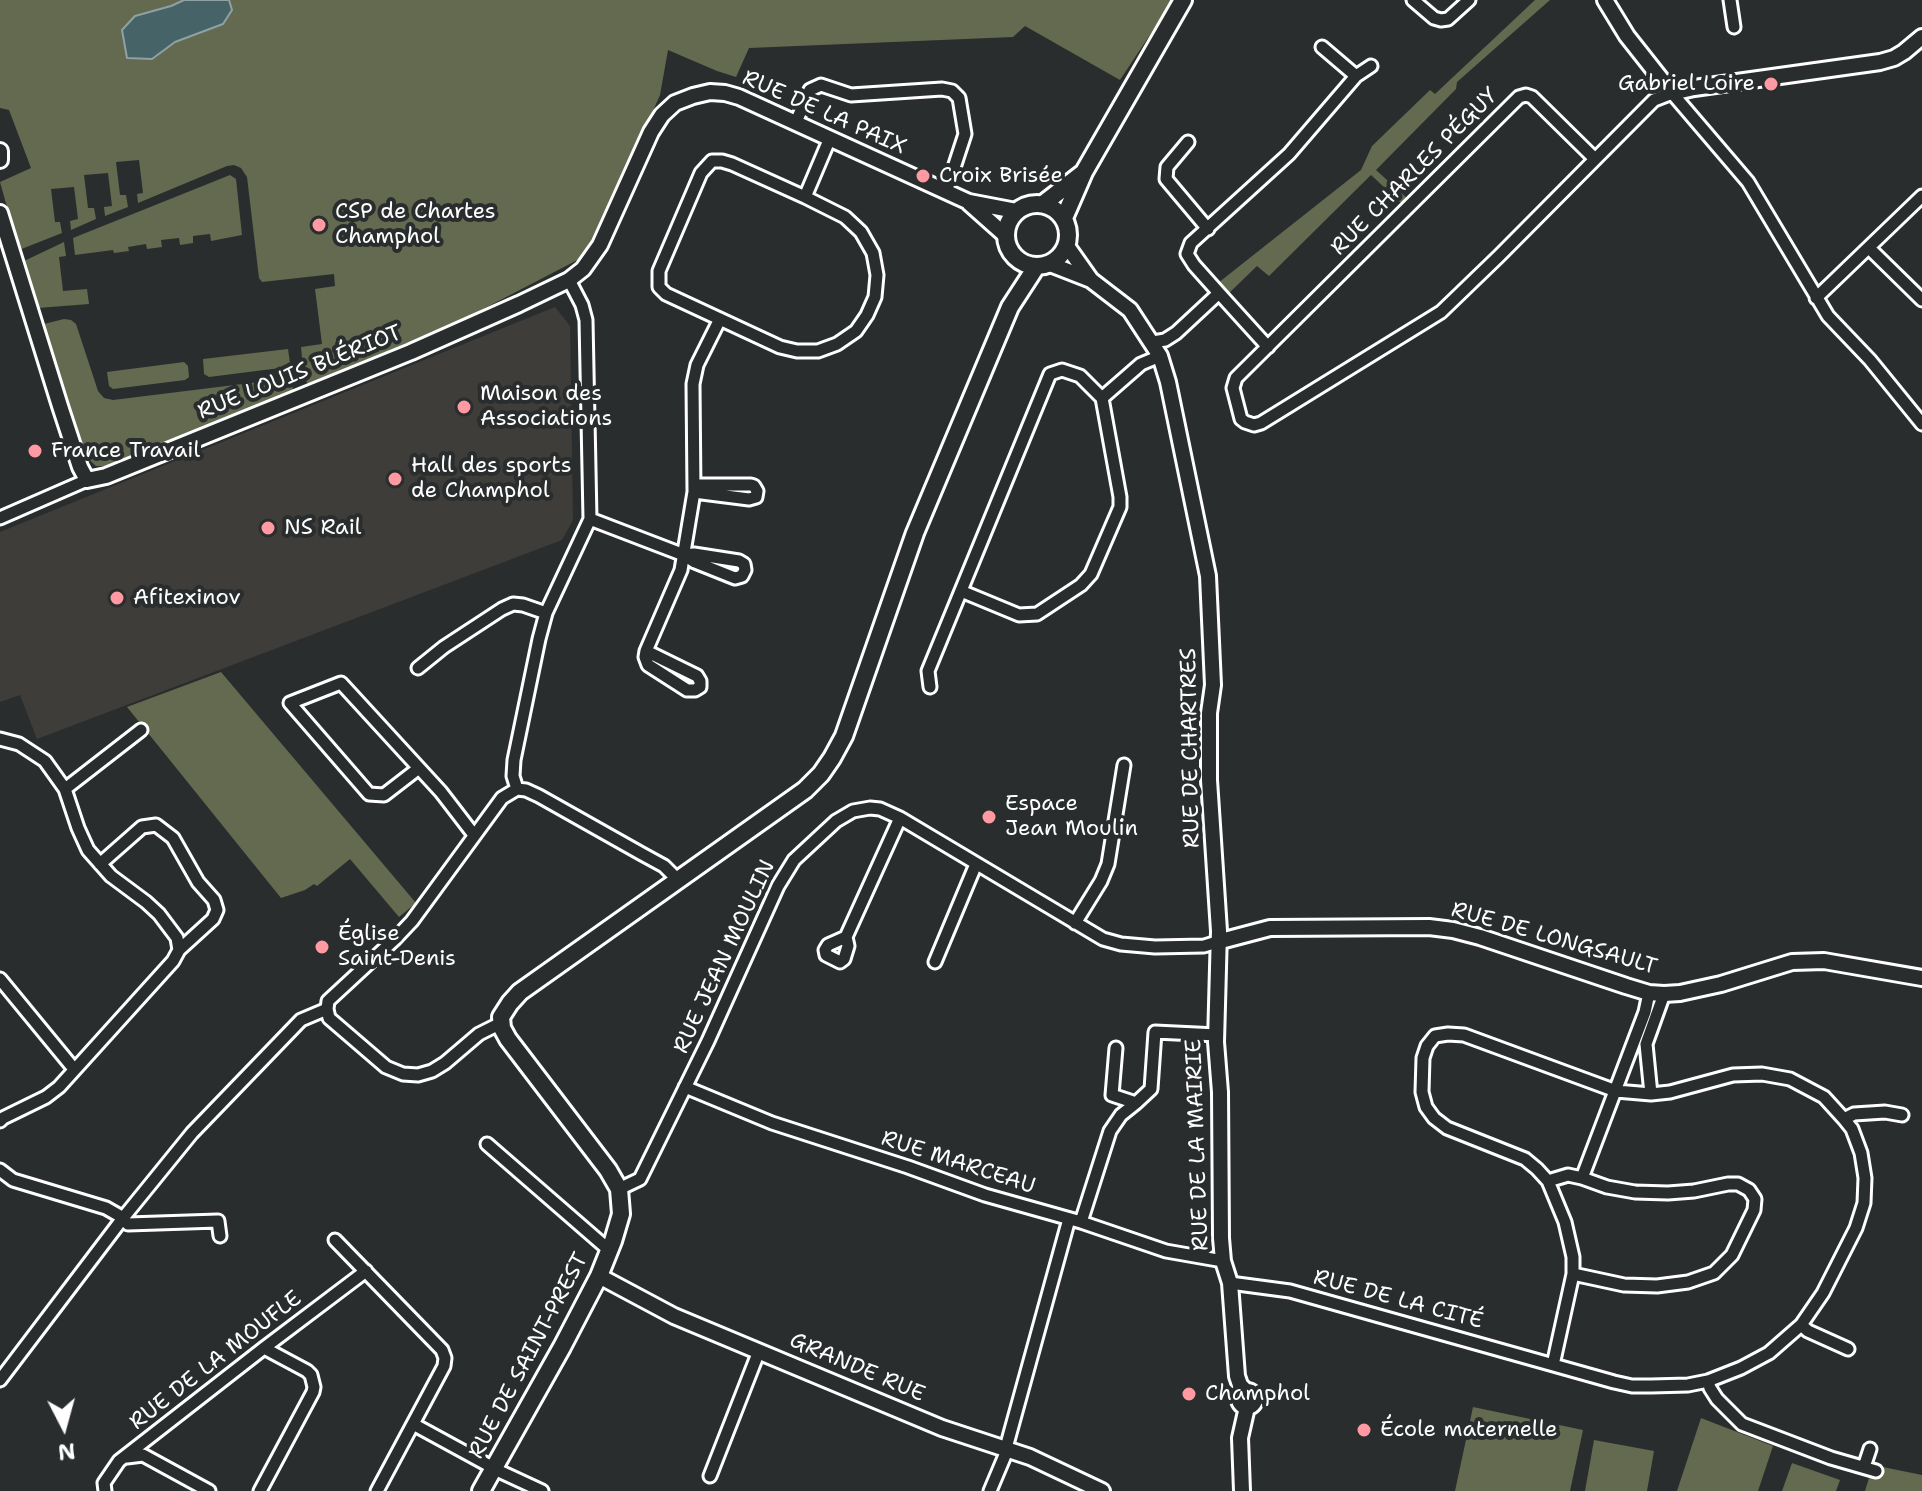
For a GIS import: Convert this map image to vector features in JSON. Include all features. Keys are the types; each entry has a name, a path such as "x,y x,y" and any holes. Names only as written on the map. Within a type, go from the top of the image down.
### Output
{"main road":[{"path":"1064,218 1084,172 1183,0"},
{"path":"1043,204 1084,172"},
{"path":"619,1189 608,1170 508,1039 501,1017 520,992 805,790 821,774 844,736 915,533 1010,307 1043,265 1060,256 1067,246 1068,232 1064,218 1055,209 1043,204 1029,205 1016,211 1008,221 1005,235 1008,248 1025,265 1043,265"},
{"path":"1010,307 1016,259"},
{"name":"RUE DE SAINT-PREST","path":"481,1491 599,1276 621,1214 619,1189"}],"street":[{"path":"1413,0 1434,18 1441,20 1448,19 1469,0"},
{"path":"1605,0 1627,36 1748,182 1828,316 1870,360 1922,424"},
{"path":"1730,0 1734,27"},
{"path":"1672,93 1880,62 1894,58 1922,37"},
{"path":"1322,47 1356,76"},
{"path":"1268,347 1194,265 1187,254 1191,243 1289,154 1356,76 1371,66"},
{"path":"796,122 810,90 821,85 851,95 952,91 959,98 965,134 946,192"},
{"name":"RUE DE LA PAIX","path":"569,280 593,257 651,132 662,115 675,103 710,92 739,97 969,202 1016,211"},
{"name":"RUE CHARLES PÉGUY","path":"1595,159 1532,97 1519,97 1233,382 1241,419 1254,425 1261,423 1441,312 1595,159 1654,100 1672,93"},
{"path":"805,197 830,138"},
{"path":"1188,142 1167,167 1166,179 1208,229"},
{"path":"0,151 0,160"},
{"path":"712,161 722,161 845,217 861,232 873,253 877,275 875,297 856,331 837,344 818,351 797,351 780,347 720,319 666,294 659,287 658,280 659,271 701,173 712,161"},
{"path":"1816,298 1922,196"},
{"name":"RUE DE LA PAIX","path":"969,202 1005,235"},
{"path":"0,213 60,406 87,480"},
{"path":"1067,246 1091,280 1130,310 1156,349"},
{"path":"1869,248 1922,300"},
{"path":"1043,265 1091,280"},
{"path":"517,789 513,776 514,760 546,613 590,519 586,320 569,280"},
{"name":"RUE LOUIS BLÉRIOT","path":"0,518 87,480 106,476 411,352 569,280"},
{"path":"1102,398 1219,293"},
{"path":"646,651 697,676 700,687 687,690 648,665 645,657 646,651 681,570 694,488 693,384 697,365 720,319"},
{"name":"RUE DE CHARTRES","path":"1156,349 1168,382 1210,591 1213,685 1209,713 1209,780 1219,931 1217,942"},
{"path":"930,687 928,671 1050,374 1062,370 1080,376 1102,398 1120,497 1120,507 1091,574 1081,585 1037,614 1019,615 961,591"},
{"path":"590,519 684,555"},
{"path":"418,668 444,647 513,604 546,613"},
{"path":"419,768 384,795 369,794 290,703 341,683 419,768 441,792 474,835"},
{"path":"65,789 141,730"},
{"path":"0,739 19,744 45,761 65,789 84,843 111,876 159,914 177,938 179,950"},
{"path":"1075,923 1108,864 1124,765"},
{"path":"501,1023 479,1034 432,1071 418,1075 403,1074 386,1067 329,1018 327,1009 328,1001 412,921 502,798 517,789 539,796 664,866 679,881"},
{"name":"RUE JEAN MOULIN","path":"619,1189 640,1179 778,886 794,860 836,821 853,811 880,809 900,818 1103,939 1155,947 1204,946 1217,942"},
{"path":"846,937 900,818"},
{"path":"0,1121 59,1087 173,961 179,950 213,919 217,910 214,900 198,882 173,838 156,825 142,827 100,864"},
{"path":"935,962 976,864"},
{"name":"RUE DE LONGSAULT","path":"1217,942 1270,928 1429,927 1480,937 1656,993 1680,993 1721,984 1792,962 1824,961 1922,978"},
{"name":"RUE DE LA MAIRIE","path":"1217,942 1221,1238 1223,1261 1230,1283 1237,1376 1247,1399 1240,1438 1242,1491"},
{"path":"0,979 74,1069"},
{"path":"1582,1178 1645,1012 1656,993"},
{"path":"1651,1094 1646,1044 1656,993"},
{"path":"0,1380 192,1133 301,1020 327,1009"},
{"path":"990,1491 1006,1453 1075,1220 1110,1131 1121,1115 1151,1089 1155,1032 1217,1035"},
{"path":"1553,1365 1573,1274 1573,1257 1565,1222 1548,1181 1525,1159 1447,1128 1426,1107 1422,1092 1423,1058 1435,1036 1464,1035 1616,1091 1670,1092 1733,1075 1762,1074 1790,1079 1824,1097 1844,1119 1854,1114 1885,1112 1902,1115"},
{"path":"1116,1048 1112,1095 1136,1103"},
{"name":"RUE MARCEAU","path":"685,1087 772,1123 985,1195 1075,1220 1166,1251 1223,1261"},
{"name":"RUE DE LA CITÉ","path":"1230,1283 1290,1291 1632,1386 1688,1385 1708,1381 1769,1353 1801,1325 1823,1293 1856,1228 1864,1203 1865,1178 1861,1153 1852,1129 1844,1119"},
{"path":"487,1144 609,1250"},
{"path":"0,1170 13,1180 106,1208 128,1224 218,1221 220,1236"},
{"path":"1548,1181 1568,1175 1607,1187 1668,1193 1738,1184 1749,1190 1755,1199 1754,1210 1732,1255 1714,1273 1688,1282 1657,1286 1624,1285 1573,1274"},
{"path":"335,1240 442,1350 445,1358 444,1366 377,1491"},
{"name":"RUE DE LA MOUFLE","path":"105,1491 104,1483 119,1461 366,1271"},
{"name":"GRANDE RUE","path":"599,1276 674,1316 942,1428 1030,1457 1102,1491"},
{"path":"1801,1325 1848,1349"},
{"path":"260,1491 314,1387 307,1371 264,1348"},
{"path":"710,1476 759,1351"},
{"path":"1708,1381 1717,1399 1742,1424 1831,1458 1870,1469 1870,1449"},
{"path":"412,1427 542,1491"},
{"path":"125,1457 143,1455 209,1491"}],"shaded area":[{"path":"555,307 570,326 573,520 562,540 37,739 20,695 0,702 0,532"}],"green space":[{"path":"0,0 1173,0 1120,80 1025,26 1013,37 749,48 736,77 668,50 660,95 589,254 460,321 308,384 304,378 301,347 322,344 315,289 335,286 334,274 262,282 259,278 247,177 241,168 227,166 138,203 137,194 143,193 139,160 116,162 120,195 126,195 128,207 105,216 104,207 112,206 108,173 84,175 88,208 94,208 96,219 71,230 70,221 78,219 74,187 51,189 55,222 60,222 62,233 19,250 0,182 31,168 9,110 0,108"},
{"path":"1535,0 1550,0 1457,82 1456,89 1376,170 1408,199 1402,204 1371,175 1269,276 1257,266 1227,295 1218,283 1361,170 1372,146 1430,90 1435,94"},
{"path":"230,175 236,179 242,235 211,241 210,234 193,236 193,243 180,245 179,238 161,240 162,247 147,249 146,244 128,247 129,251 75,255 73,238"},
{"path":"64,242 66,256 59,257 63,291 87,289 89,304 38,308 34,306 22,262"},
{"path":"64,319 76,324 98,391 104,398 113,400 291,378 293,390 108,466 96,466 85,456 40,325"},
{"path":"288,349 288,367 209,377 204,374 203,359"},
{"path":"184,362 188,366 189,377 185,380 113,389 109,386 107,372"},
{"path":"221,672 416,903 399,917 350,859 317,886 314,884 281,898 127,707"},
{"path":"1473,1407 1583,1430 1570,1491 1455,1491"},
{"path":"1701,1418 1773,1446 1758,1491 1677,1491"},
{"path":"1594,1440 1654,1451 1647,1491 1585,1491"},
{"path":"1792,1463 1840,1480 1836,1491 1782,1491"},
{"path":"1873,1465 1922,1475 1922,1491 1865,1491"}],"water":[{"path":"184,0 229,0 232,10 223,24 175,42 152,59 127,58 122,30 135,16"}],"place":[{"name":"Gabriel Loire","path":"1771,84"},
{"name":"Croix Brisée","path":"923,176"},
{"name":"CSP de Chartes Champhol","path":"319,225"},
{"name":"Maison des Associations","path":"464,407"},
{"name":"France Travail","path":"35,451"},
{"name":"Hall des sports de Champhol","path":"395,479"},
{"name":"NS Rail","path":"268,528"},
{"name":"Afitexinov","path":"117,598"},
{"name":"Espace Jean Moulin","path":"989,817"},
{"name":"Église Saint-Denis","path":"322,947"},
{"name":"Champhol","path":"1189,1394"},
{"name":"École maternelle","path":"1364,1430"}]}
